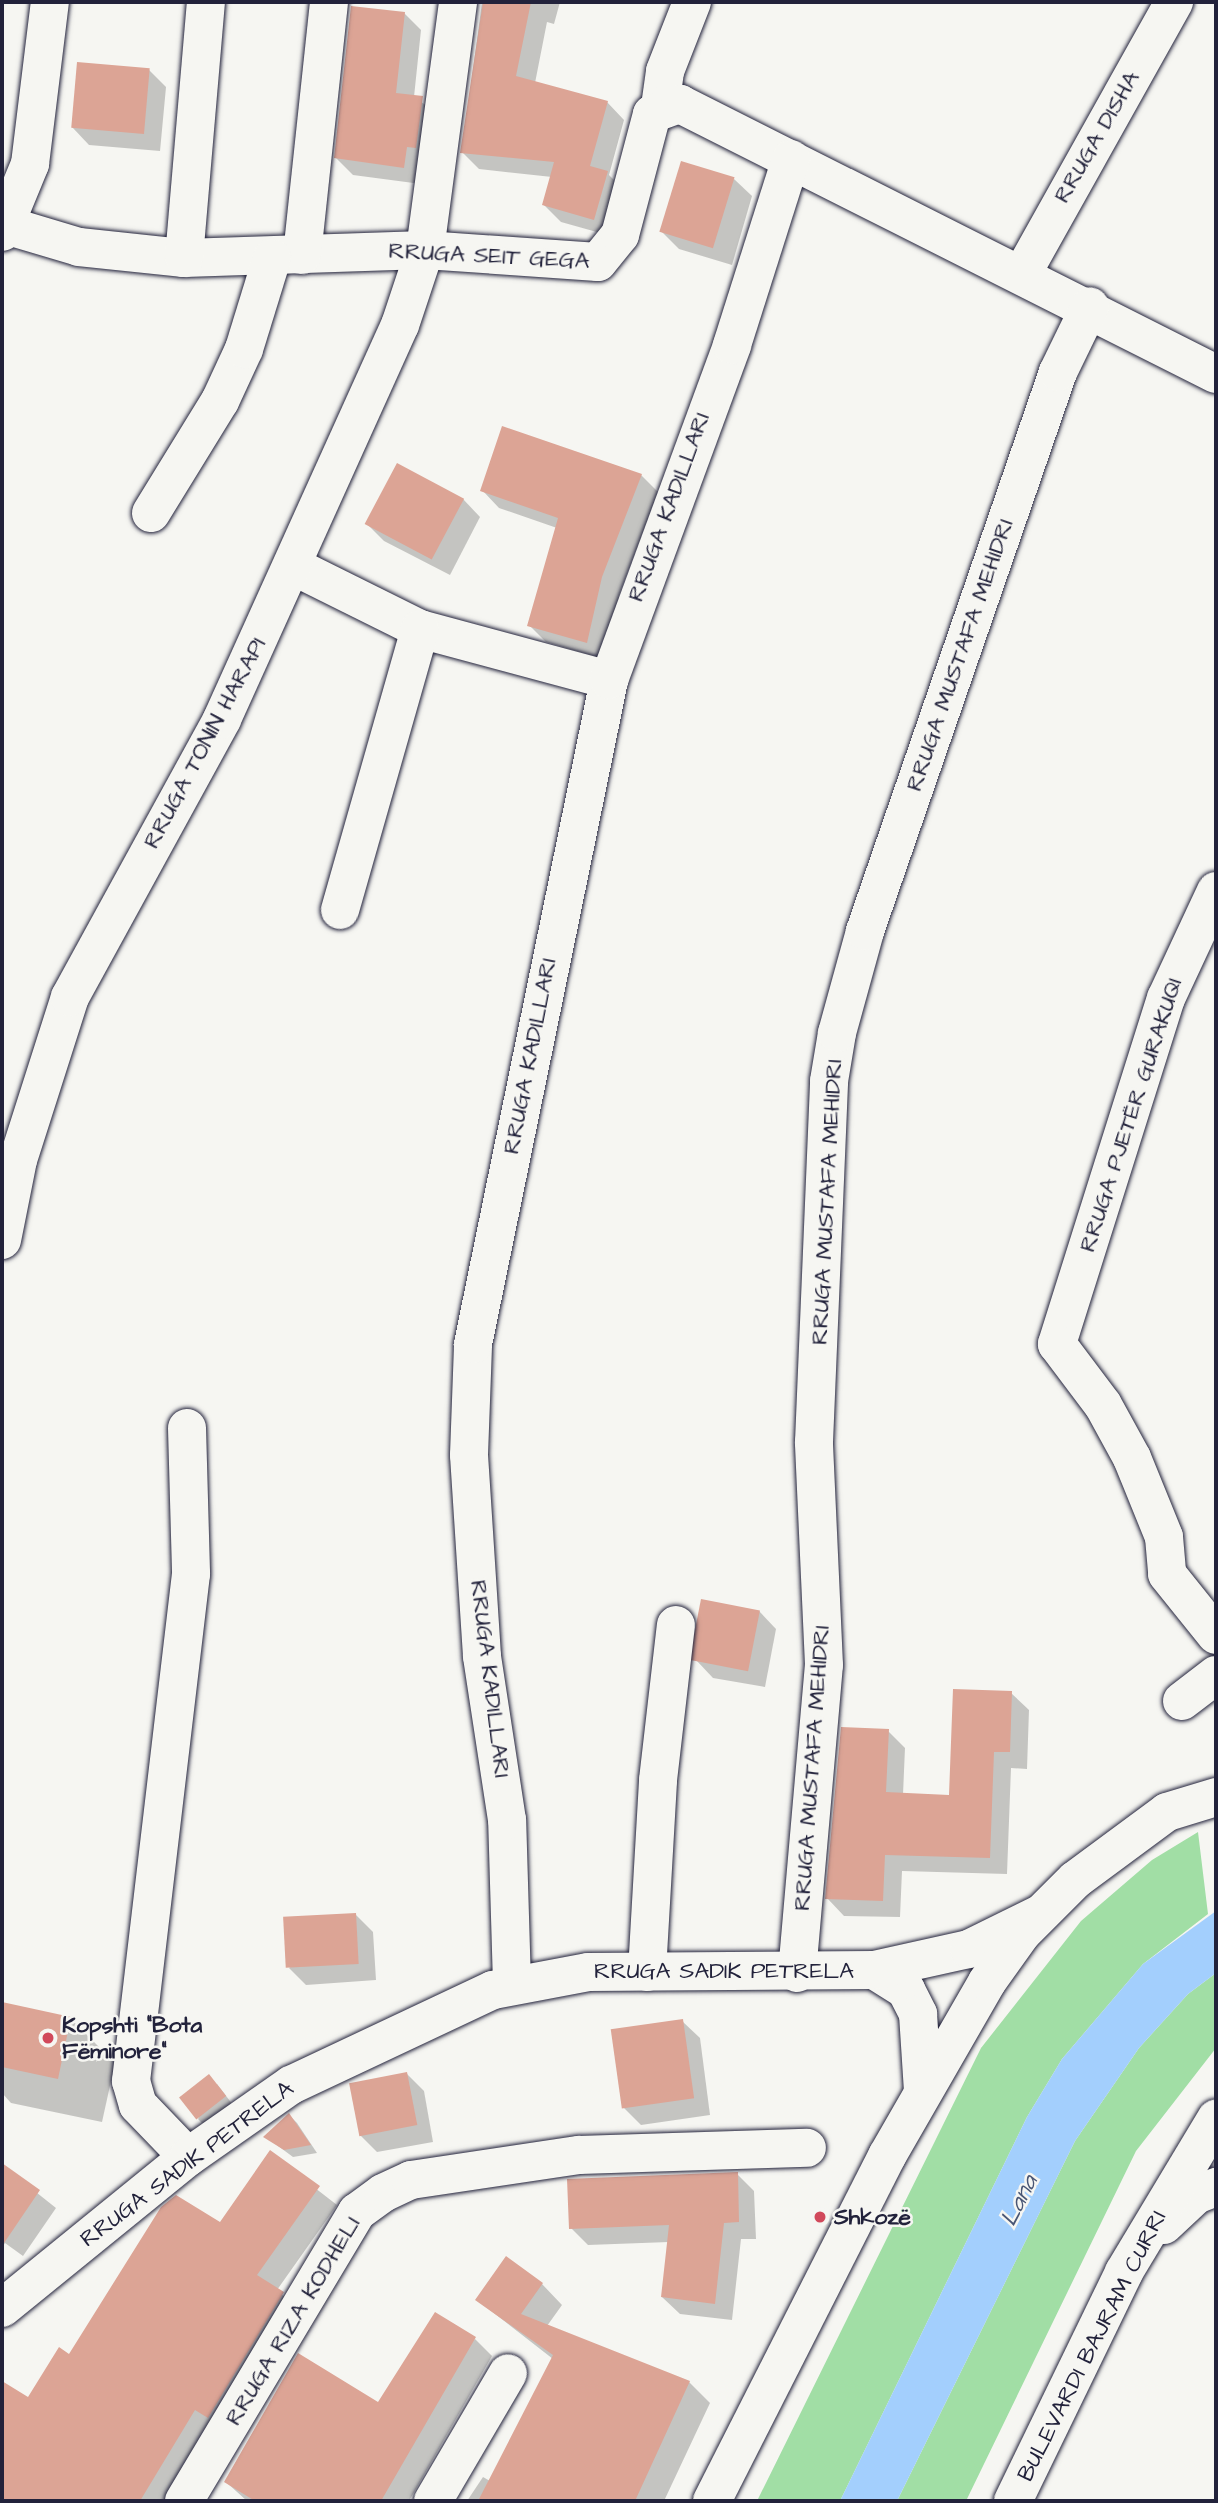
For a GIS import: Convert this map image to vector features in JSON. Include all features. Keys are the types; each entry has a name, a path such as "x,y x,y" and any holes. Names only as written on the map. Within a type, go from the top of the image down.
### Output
{"street":[{"path":"50,2 30,164 3,227 79,247 184,258 206,2"},
{"path":"151,513 220,401 287,257 329,2"},
{"name":"RRUGA TONIN HARAPI","path":"2,1240 10,1156 70,997 222,719 295,567 385,361 425,250 458,2"},
{"name":"RRUGA SEIT GEGA","path":"184,258 287,257 425,250 580,264 607,257 620,234 647,125 660,107 665,71 692,2"},
{"name":"RRUGA DISHA","path":"1022,274 1174,2"},
{"path":"660,107 693,109 1090,306 1216,374"},
{"name":"RRUGA KADILLARI","path":"512,1984 507,1820 482,1656 468,1395 608,680 732,345 791,159"},
{"name":"RRUGA MUSTAFA MEHIDRI","path":"797,1973 824,1665 814,1442 835,1045 864,930 1058,372 1090,306"},
{"path":"295,567 420,629 608,680"},
{"path":"340,910 420,629"},
{"name":"RRUGA PJETËR GURAKUQI","path":"1216,891 1166,998 1057,1344 1074,1362 1132,1458 1164,1536 1167,1574 1216,1635"},
{"path":"187,1429 191,1574 131,2081 138,2105 188,2157"},
{"path":"647,1972 658,1780 677,1625"},
{"path":"1182,1701 1216,1675"},
{"path":"712,2501 923,2093 987,1982 1038,1915 1167,1812 1216,1797"},
{"name":"RRUGA SADIK PETRELA","path":"2,2308 188,2157 318,2069 512,1984 558,1974 874,1970 969,1949 1038,1915"},
{"name":"RRUGA SADIK PETRELA","path":"874,1970 906,1990 918,2014 923,2093"},
{"name":"BULEVARDI BAJRAM CURRI","path":"1013,2501 1124,2272 1216,2119"},
{"name":"RRUGA RIZA KODHELI","path":"184,2501 357,2213 383,2193 411,2180 579,2155 807,2148"},
{"path":"1124,2272 1178,2209 1216,2186"},
{"path":"433,2501 508,2373"}],"green space":[{"path":"1198,1832 1208,1914 1143,1964 1062,2059 1027,2117 840,2501 757,2501 981,2048 1081,1921 1152,1860"},
{"path":"1216,1973 1216,2048 1136,2151 966,2501 897,2501 1075,2141 1139,2048 1188,1994"}],"water":[{"name":"Lana","path":"1216,1911 1216,1973 1188,1994 1139,2048 1075,2141 897,2501 840,2501 1027,2117 1062,2059 1143,1964"}],"building":[{"path":"483,2 531,2 516,76 608,101 590,166 608,171 594,220 542,205 554,162 460,153"},
{"path":"351,6 405,12 396,93 423,96 416,148 407,147 404,168 334,158"},
{"path":"77,62 150,68 144,134 71,128"},
{"path":"681,161 735,177 713,248 659,232"},
{"path":"502,426 642,474 602,577 587,643 527,626 558,518 480,491"},
{"path":"397,463 464,499 432,560 365,524"},
{"path":"701,1599 760,1610 748,1671 689,1660"},
{"path":"953,1689 1012,1691 1010,1752 994,1752 990,1858 885,1855 883,1901 825,1899 841,1727 889,1729 886,1792 949,1795"},
{"path":"356,1913 359,1964 286,1968 283,1917"},
{"path":"2,2002 71,2017 58,2079 2,2067"},
{"path":"683,2019 694,2098 622,2108 611,2029"},
{"path":"407,2072 417,2125 359,2136 349,2083"},
{"path":"209,2074 226,2096 196,2119 179,2097"},
{"path":"289,2113 311,2145 284,2150 263,2137"},
{"path":"270,2150 320,2186 257,2275 284,2292 208,2418 195,2410 140,2501 2,2501 2,2381 28,2397 59,2347 69,2354 161,2207 176,2195 220,2222"},
{"path":"2,2163 40,2190 2,2246"},
{"path":"738,2172 739,2222 724,2223 715,2304 661,2297 669,2225 569,2229 567,2179"},
{"path":"506,2256 543,2283 521,2314 690,2381 635,2501 478,2501 553,2355 475,2300"},
{"path":"435,2312 476,2337 381,2501 255,2501 224,2482 298,2353 378,2402"}],"place":[{"name":"Kopshti \"Bota Fëminore\"","path":"48,2038"},
{"name":"Shkozë","path":"820,2217"}]}
